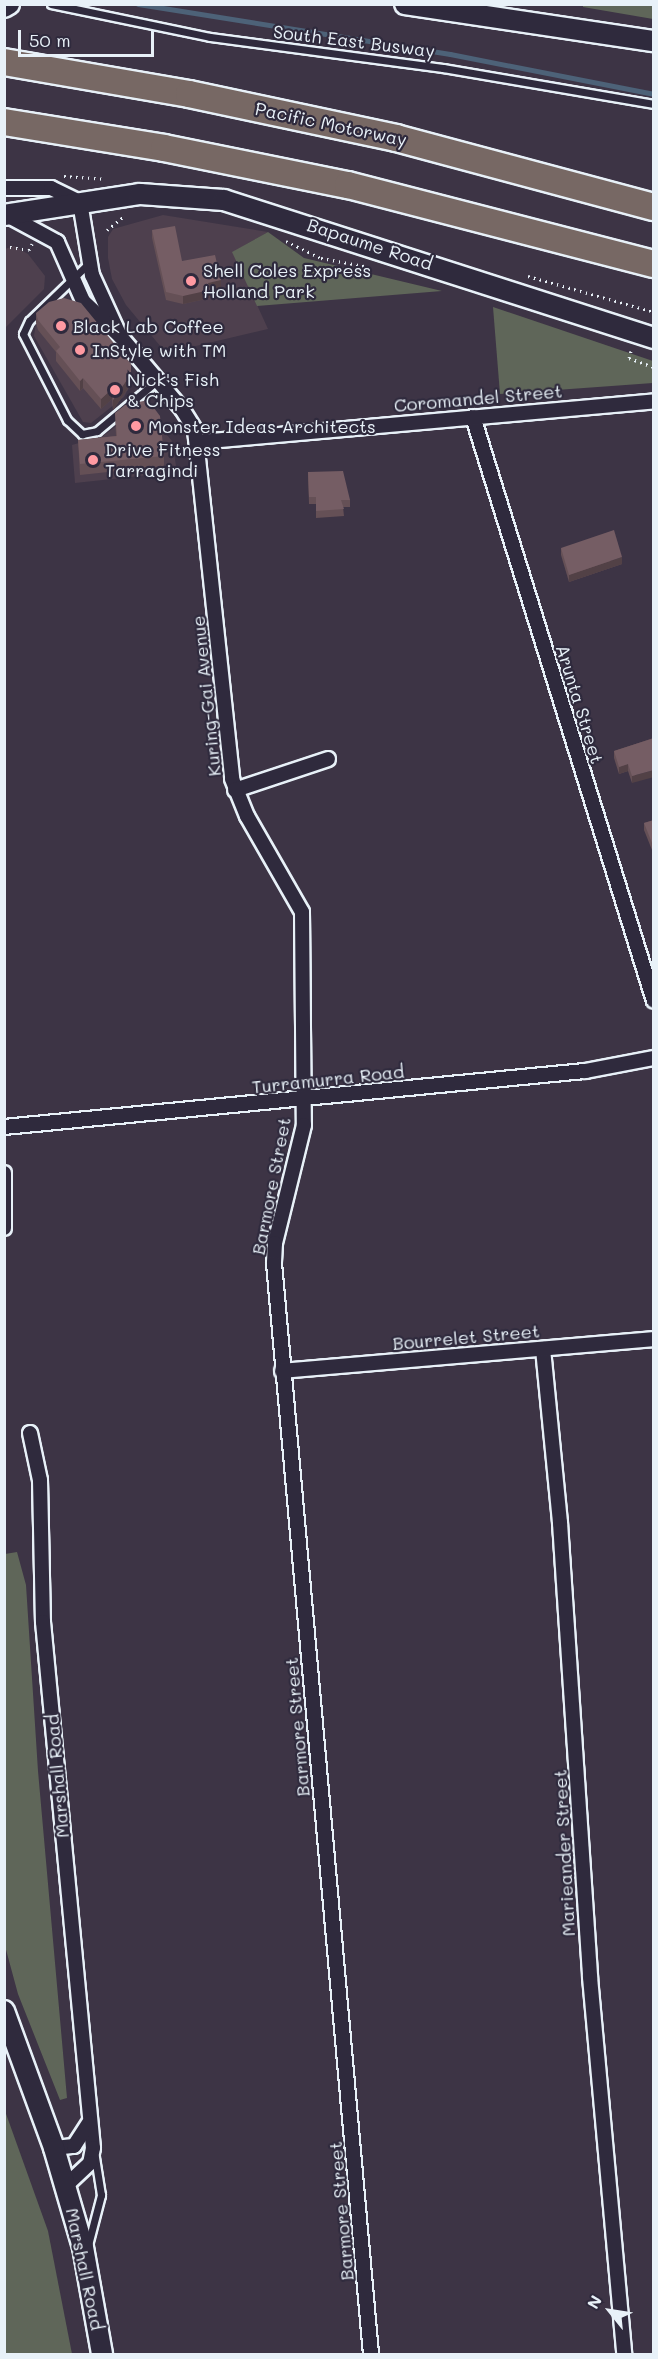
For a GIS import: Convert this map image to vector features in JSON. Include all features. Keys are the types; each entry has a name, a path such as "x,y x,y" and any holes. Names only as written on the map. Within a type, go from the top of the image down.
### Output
{"highway":[{"name":"Pacific Motorway","path":"4,62 328,122 654,207"},
{"path":"4,122 164,148 348,185 654,264"}],"main road":[{"path":"4,7 9,4"},
{"path":"405,4 654,41"},
{"name":"Bapaume Road","path":"6,215 140,194 224,200 654,338"},
{"name":"Marshall Road","path":"4,2011 66,2185 85,2255 102,2355"}],"street":[{"path":"4,188 51,188 80,202"},
{"name":"Kuring-Gai Avenue","path":"80,202 88,263 120,336"},
{"name":"Kuring-Gai Avenue","path":"6,215 56,241 87,306 120,336 158,380 187,416 199,442 227,749 235,790 302,912 304,1099"},
{"name":"Coromandel Street","path":"199,442 654,401"},
{"name":"Arunta Street","path":"473,417 654,1001"},
{"path":"235,790 328,759"},
{"name":"Turramurra Road","path":"4,1127 585,1071 654,1058"},
{"name":"Barmore Street","path":"304,1099 303,1134 274,1251 282,1371 371,2355"},
{"path":"4,1173 4,1228"},
{"name":"Bourrelet Street","path":"282,1371 654,1338"},
{"name":"Marieander Street","path":"543,1349 564,1571 590,1977 624,2355"},
{"name":"Marshall Road","path":"30,1433 40,1480 43,1622 93,2148 90,2163 66,2185"},
{"path":"54,2148 74,2146 89,2120"}],"lane":[{"name":"South East Busway","path":"51,4 210,37 443,68 654,104"},
{"path":"88,263 29,321 23,334 72,427 82,434 97,431 158,380"},
{"path":"85,2255 100,2195 93,2148"}],"path":[{"path":"107,230 132,213"},
{"path":"280,237 321,258 371,268"},
{"path":"4,246 29,249 34,241"},
{"path":"621,347 642,354"},
{"path":"631,351 628,358 654,367"}],"shaded area":[{"path":"163,215 268,232 233,252 268,329 166,353 126,305 112,279 108,258 108,237 113,229"},
{"path":"14,246 28,254 45,276 44,289 5,328 5,249"},
{"path":"36,323 131,384 124,397 91,423 83,422 34,336"},
{"path":"143,406 172,441 177,472 75,483 72,445 103,436"}],"green space":[{"path":"583,5 653,5 653,19 583,7"},
{"path":"268,232 304,258 442,291 257,306 232,252"},
{"path":"493,307 653,361 653,383 500,394"},
{"path":"17,1552 26,1585 38,1771 67,2098 60,2100 18,1994 5,1946 4,1563 5,1554"},
{"path":"5,2111 48,2231 72,2354 5,2354"}],"building":[{"path":"175,226 182,261 215,255 221,280 208,283 210,290 183,296 166,292 152,230"},
{"path":"64,298 81,303 131,364 131,374 113,400 112,389 101,399 83,378 80,381 56,351 60,347 38,320 36,313 49,302"},
{"path":"148,400 160,416 164,456 80,464 78,440 117,436 115,413 125,405"},
{"path":"343,471 350,500 341,500 344,509 316,511 316,497 309,497 308,472"},
{"path":"614,530 622,557 569,575 561,548"},
{"path":"654,738 654,770 632,776 628,764 619,767 614,751"},
{"path":"654,820 654,848 644,823"}],"waterway":[{"path":"138,4 450,54 654,94"}],"place":[{"name":"Shell Coles Express Holland Park","path":"191,281"},
{"name":"Black Lab Coffee","path":"61,326"},
{"name":"InStyle with TM","path":"80,350"},
{"name":"Nick's Fish & Chips","path":"115,390"},
{"name":"Monster Ideas Architects","path":"136,426"},
{"name":"Drive Fitness Tarragindi","path":"93,460"}]}
